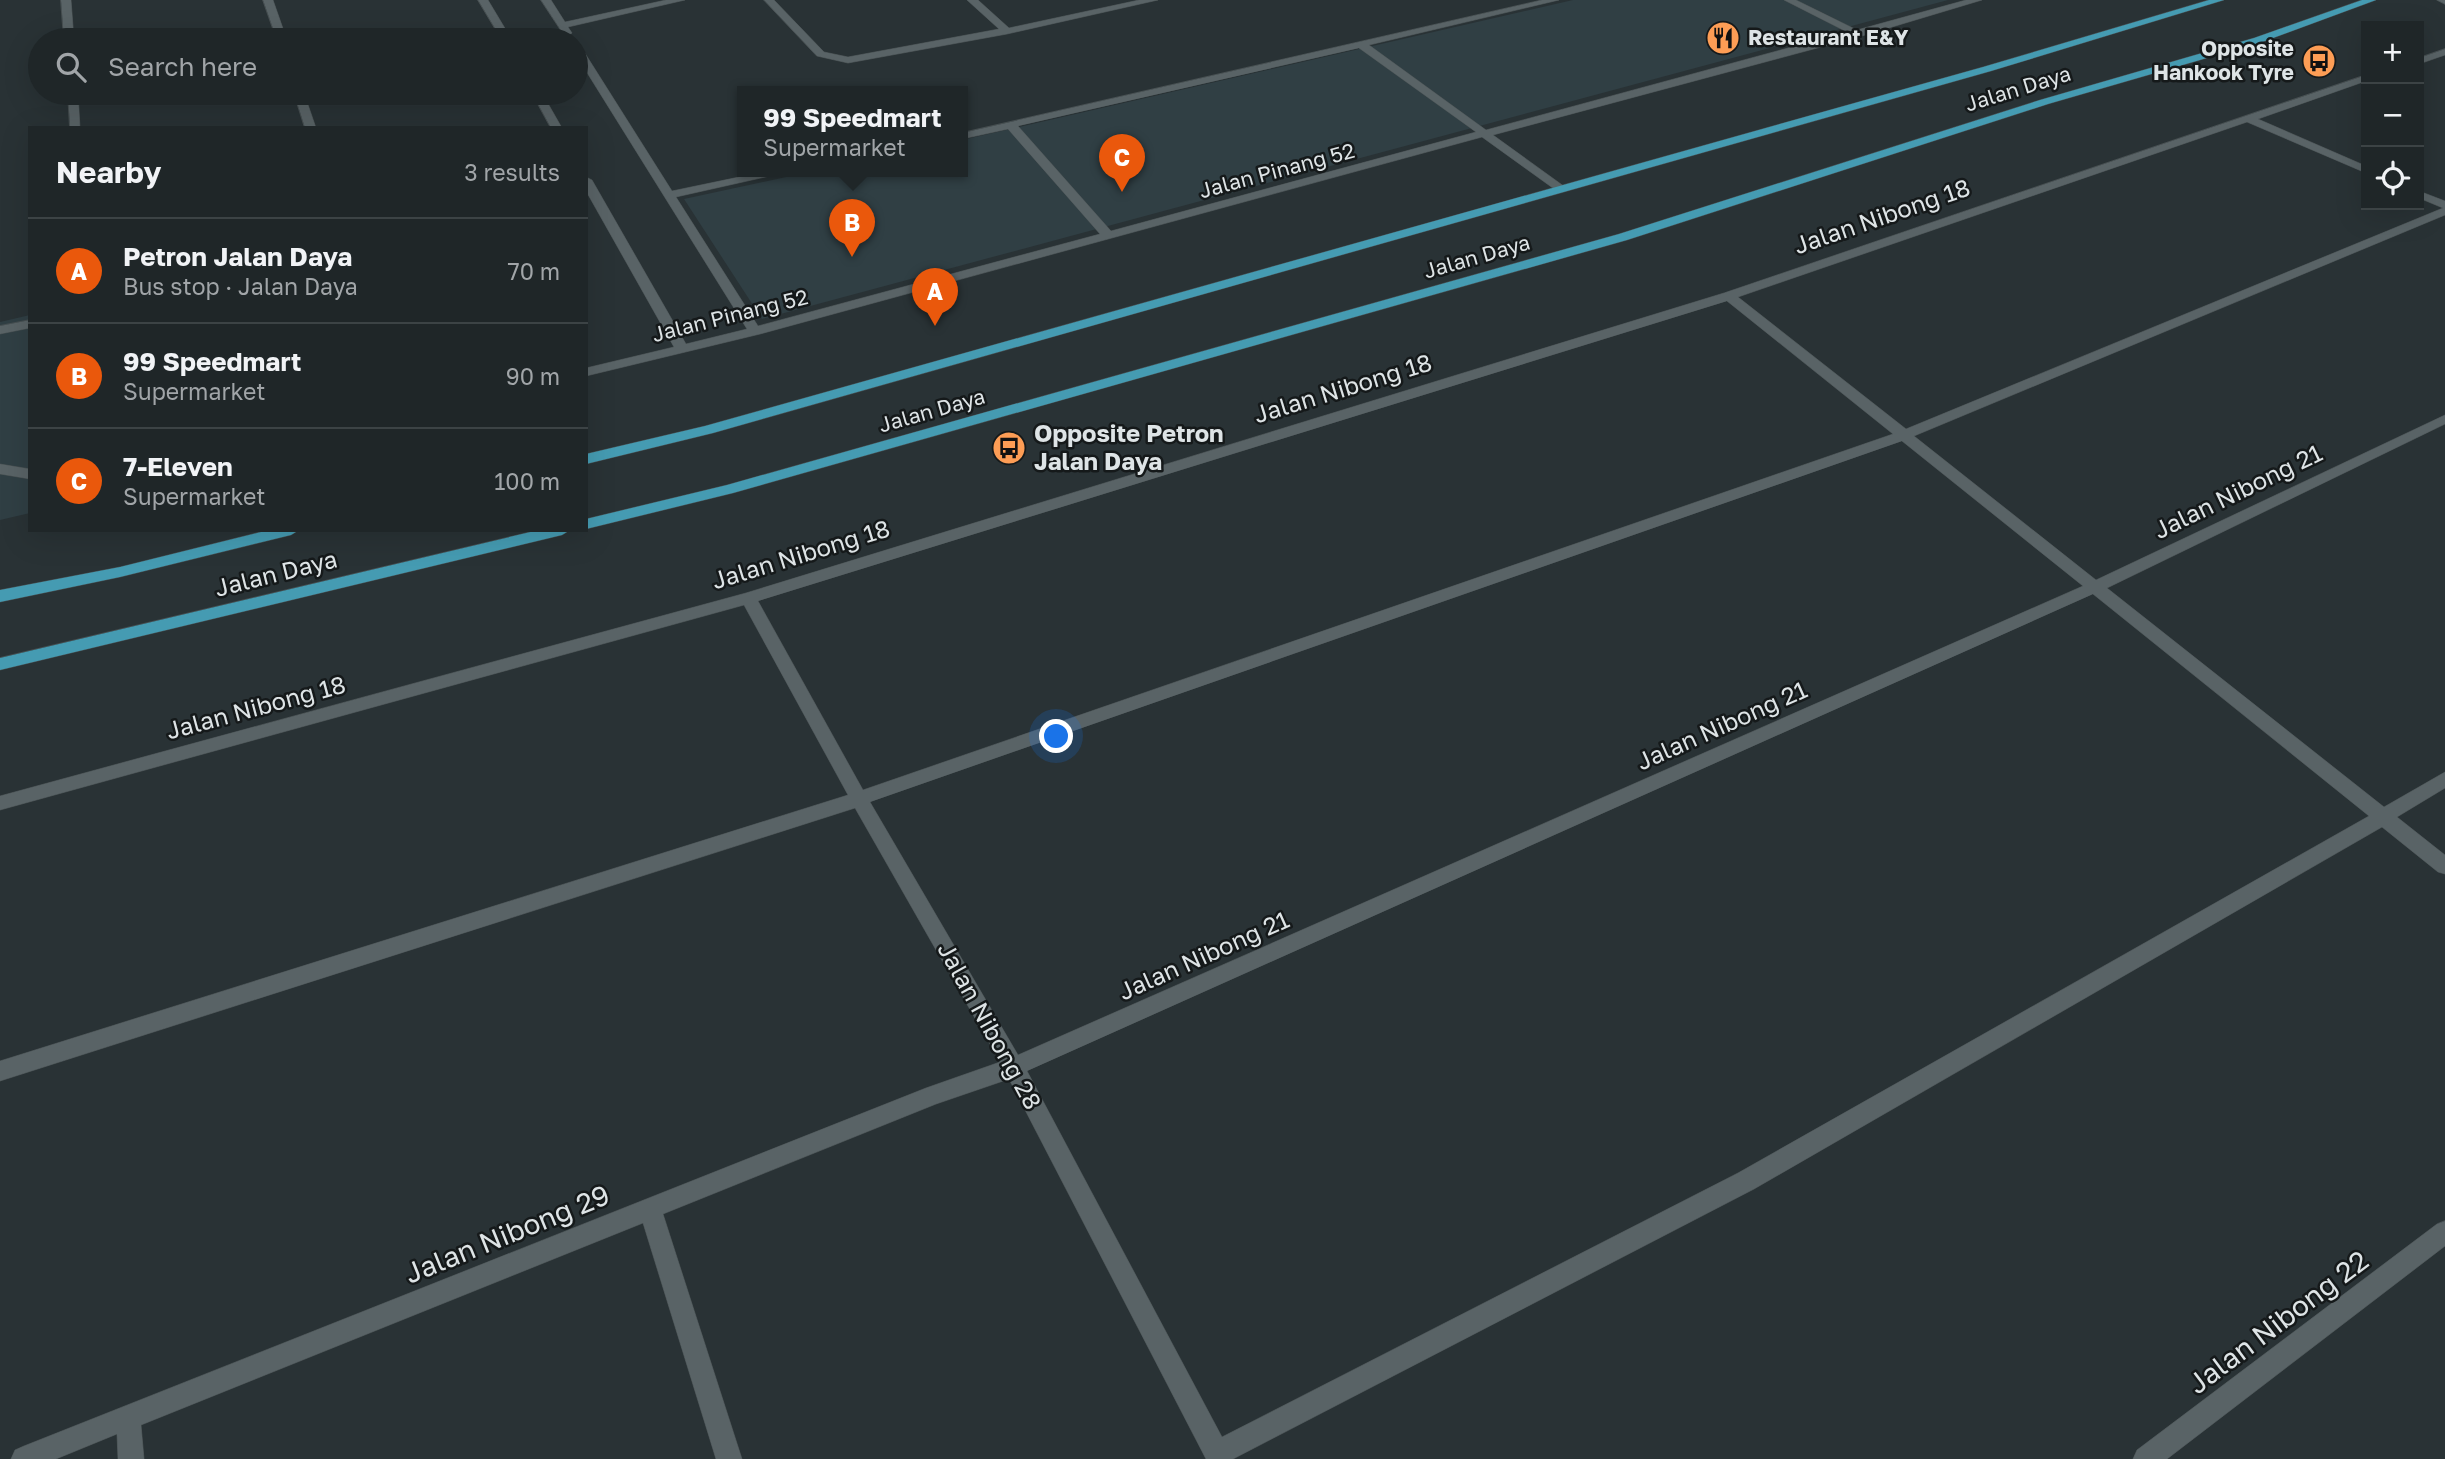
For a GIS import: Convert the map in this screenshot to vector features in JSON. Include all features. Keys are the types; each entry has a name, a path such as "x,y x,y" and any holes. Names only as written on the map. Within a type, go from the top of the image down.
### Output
{"main road":[{"name":"Jalan Daya","path":"588,459 708,430 1987,69 2219,0"},
{"name":"Jalan Daya","path":"588,524 728,490 1623,237 2044,102 2258,40 2371,0"},
{"name":"Jalan Daya","path":"0,596 120,572 283,532"},
{"name":"Jalan Daya","path":"0,664 554,532"}],"street":[{"path":"66,0 68,28"},
{"path":"268,0 278,28"},
{"path":"483,0 500,28"},
{"path":"546,0 564,28"},
{"path":"562,25 680,0"},
{"path":"769,0 821,54 848,60 1007,31 1153,0"},
{"path":"972,0 1007,31"},
{"path":"968,134 1554,0"},
{"path":"1789,0 1858,34"},
{"name":"Jalan Pinang 52","path":"588,371 755,331 1977,0"},
{"path":"1362,45 1561,189"},
{"path":"2424,59 2445,52"},
{"path":"588,66 755,331"},
{"name":"Jalan Nibong 18","path":"0,803 748,597 1730,296 2361,80"},
{"path":"74,105 75,126"},
{"path":"303,105 310,126"},
{"path":"544,105 556,126"},
{"path":"2247,118 2361,168"},
{"path":"1011,125 1109,236"},
{"path":"669,195 757,177"},
{"path":"588,184 681,347"},
{"path":"2424,196 2445,205"},
{"path":"0,1071 859,799 1904,435 2445,211"},
{"path":"1730,296 2445,866"},
{"path":"0,330 28,324"},
{"name":"Jalan Nibong 21","path":"1014,1067 2095,587 2445,419"},
{"path":"0,469 28,474"},
{"name":"Jalan Nibong 28","path":"748,597 859,799 1014,1067 1218,1456"},
{"path":"1218,1456 1746,1181 2445,779"},
{"name":"Jalan Nibong 29","path":"24,1459 934,1095 1014,1067"},
{"path":"650,1210 729,1459"},
{"name":"Jalan Nibong 22","path":"2146,1459 2445,1232"},
{"path":"128,1419 131,1459"}],"shaded area":[{"path":"1573,0 1948,0 762,319 684,199 786,177 968,177 968,139"},
{"path":"28,315 28,513 0,520 0,322"}],"place":[{"name":"Restaurant E&Y","path":"1723,38"},
{"name":"Opposite Hankook Tyre","path":"2319,61"},
{"name":"7-Eleven","path":"1122,192"},
{"name":"99 Speedmart","path":"852,257"},
{"name":"Petron Jalan Daya","path":"935,326"},
{"name":"Opposite Petron Jalan Daya","path":"1009,448"}]}
